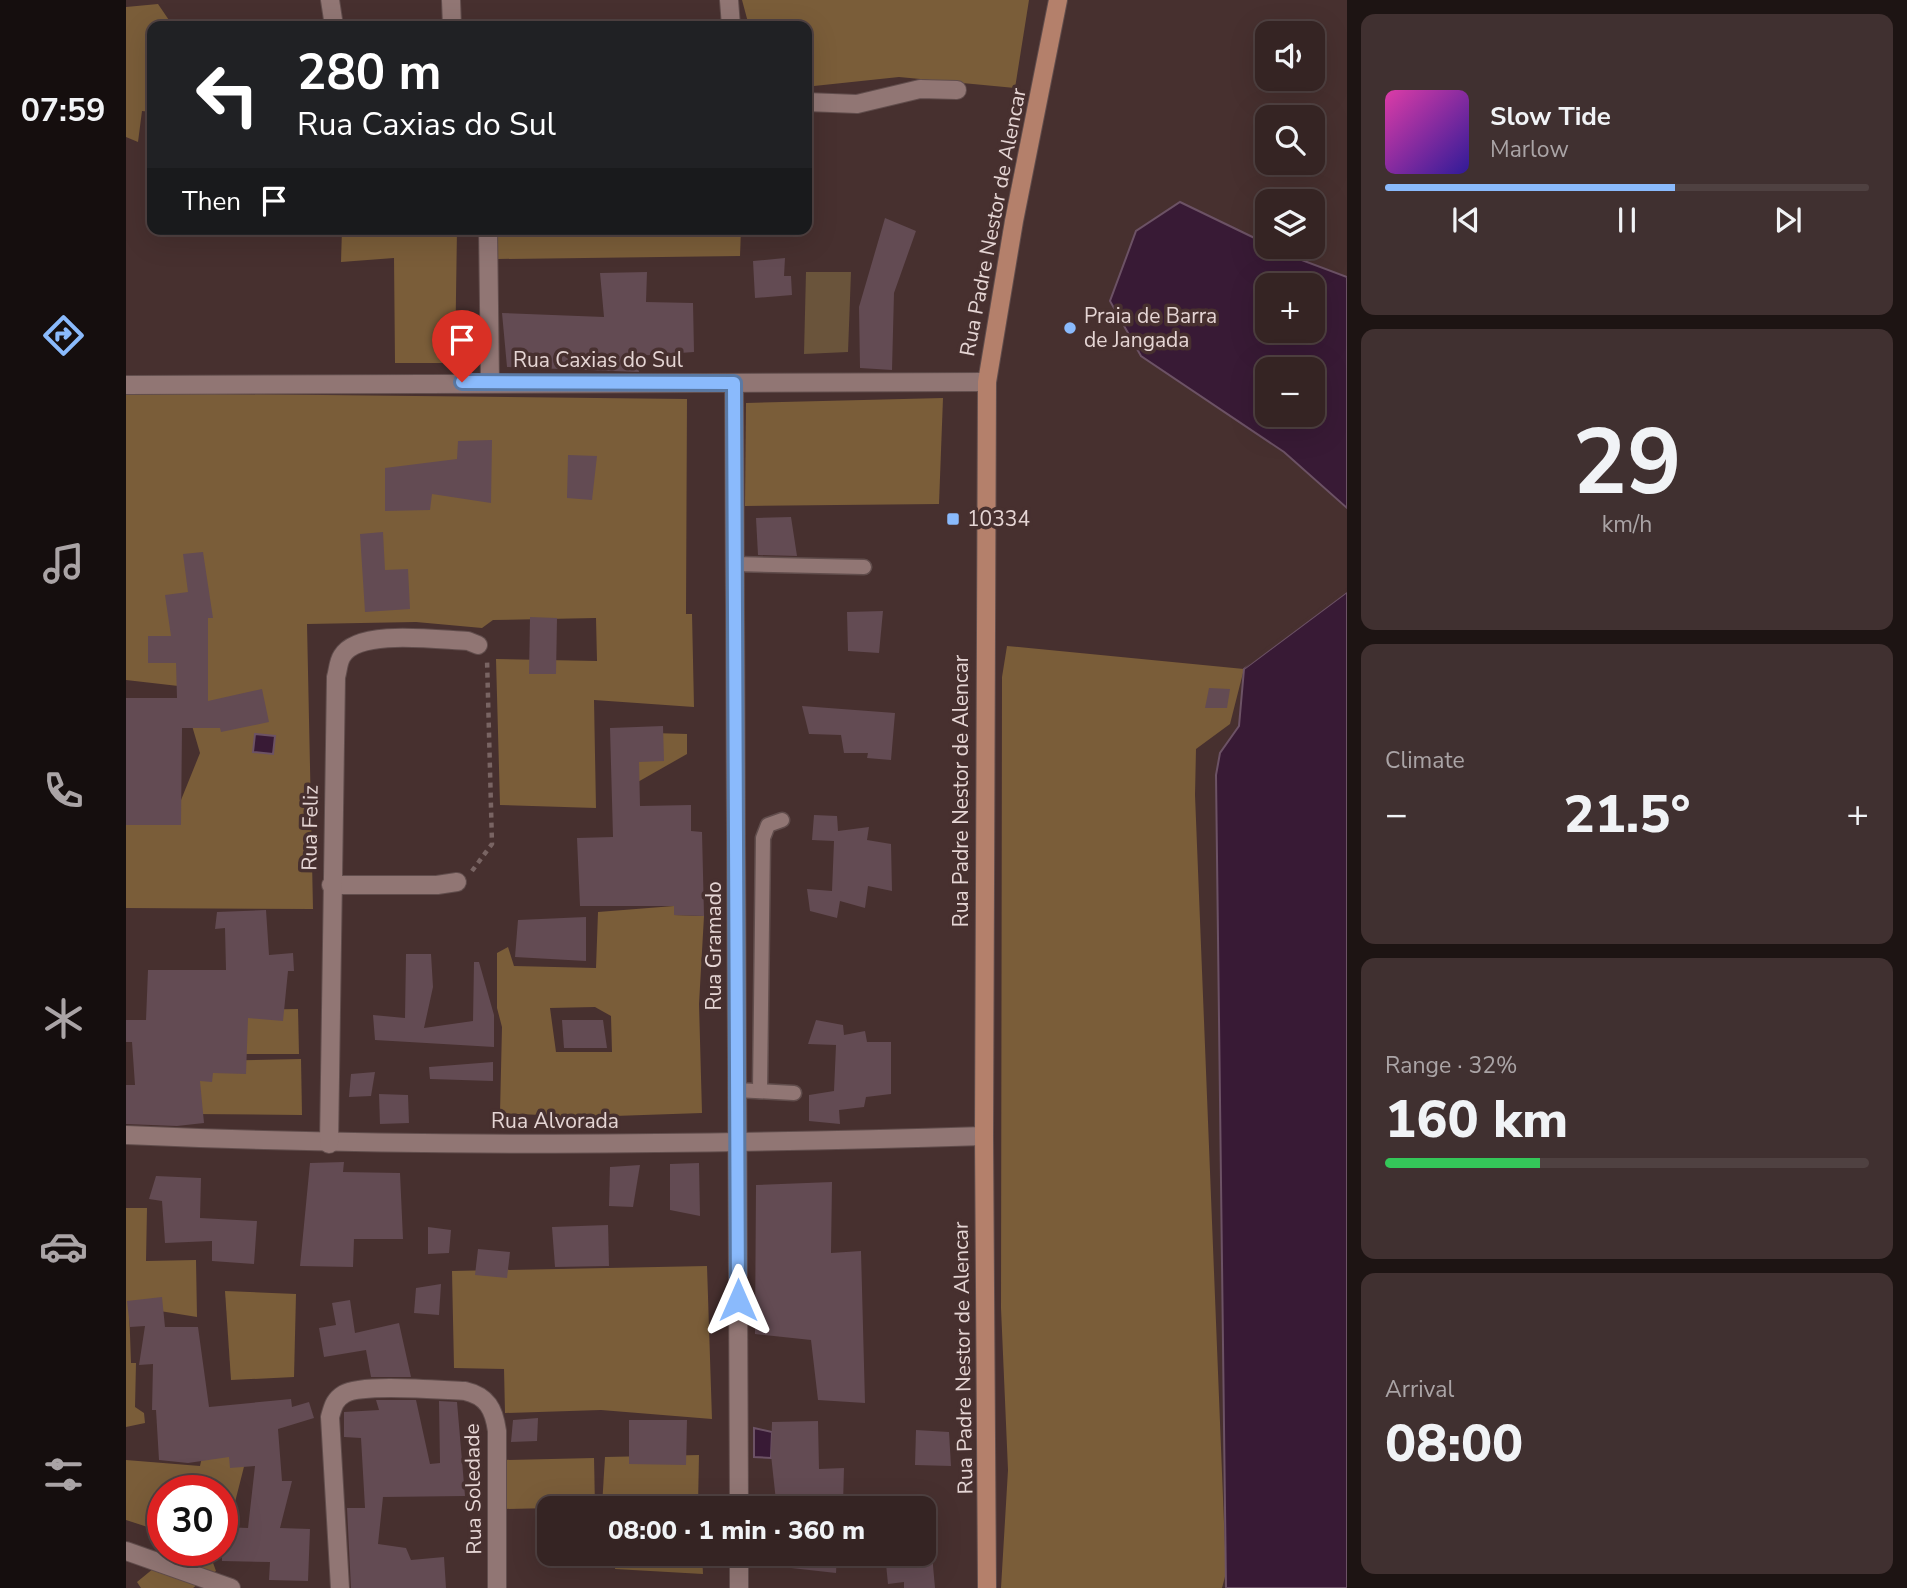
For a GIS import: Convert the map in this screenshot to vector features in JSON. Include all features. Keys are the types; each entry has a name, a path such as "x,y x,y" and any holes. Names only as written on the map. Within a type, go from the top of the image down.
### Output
{"main road":[{"name":"Rua Padre Nestor de Alencar","path":"987,1588 984,1136 987,382 1058,0"}],"street":[{"path":"330,0 333,21"},
{"path":"451,0 452,21"},
{"path":"729,0 731,21"},
{"path":"812,102 858,104 920,89 957,90"},
{"path":"488,235 490,382"},
{"name":"Rua Caxias do Sul","path":"126,386 490,382 987,382"},
{"name":"Rua Gramado","path":"734,383 739,1496"},
{"name":"Rua Feliz","path":"329,1144 331,885 336,677 340,658 356,643 375,639 468,641 478,645"},
{"path":"331,885 457,883"},
{"name":"Rua Alvorada","path":"126,1135 329,1144 737,1144 984,1136"},
{"name":"Rua Soledade","path":"340,1588 330,1417 334,1401 345,1393 362,1389 465,1391 478,1394 487,1402 494,1413 497,1431 497,1588"},
{"path":"126,1551 231,1588"},
{"path":"739,1566 739,1588"}],"lane":[{"path":"735,564 864,567"},
{"path":"760,1091 763,838 768,825 782,820"},
{"path":"737,1090 794,1093"}],"path":[{"path":"457,883 471,873 492,844 488,662 485,650 478,645"}],"shaded area":[{"path":"742,0 1029,0 1015,88 899,77 814,86 812,21 748,21"},
{"path":"158,4 170,21 147,21 147,112 142,111 138,142 126,137 126,7"},
{"path":"1180,202 1255,238 1255,259 1299,259 1347,277 1347,508 1284,452 1141,356 1110,301 1136,231"},
{"path":"342,235 457,235 455,363 395,363 394,258 341,262"},
{"path":"496,235 741,235 740,256 498,259"},
{"path":"806,272 851,272 848,352 804,354"},
{"path":"126,393 687,399 686,614 692,614 694,707 594,700 596,808 500,805 496,659 597,661 596,618 493,620 482,628 416,622 307,624 313,909 126,908 126,806 181,800 200,753 186,705 187,687 126,680"},
{"path":"943,398 939,504 745,506 746,403"},
{"path":"1347,592 1347,1588 1226,1588 1216,775 1220,753 1239,726 1244,669"},
{"path":"1007,646 1244,669 1230,724 1196,749 1195,795 1226,1573 1222,1588 1001,1588 1008,1470 1001,1308 1002,677"},
{"path":"653,733 687,734 687,754 636,783 630,746"},
{"path":"255,734 275,736 273,754 253,752"},
{"path":"674,906 674,915 704,916 699,1004 702,1113 585,1117 500,1113 502,1027 497,1008 497,953 508,947 514,966 596,968 598,912","holes":["595,1007 611,1016 612,1052 556,1052 550,1008"]},
{"path":"298,1009 299,1054 233,1054 230,1010"},
{"path":"301,1059 302,1115 193,1114 199,1061"},
{"path":"126,1208 147,1208 146,1261 196,1260 197,1317 129,1306 131,1363 136,1363 135,1407 144,1413 145,1423 126,1427"},
{"path":"707,1266 712,1419 601,1410 505,1413 504,1369 454,1368 452,1271"},
{"path":"225,1291 296,1294 294,1377 231,1380"},
{"path":"754,1428 772,1432 771,1458 754,1457"},
{"path":"205,1443 248,1451 238,1490 238,1475 147,1475 147,1527 126,1520 126,1460 200,1466"},
{"path":"699,1455 698,1496 603,1496 605,1457"},
{"path":"594,1458 595,1496 537,1496 537,1508 504,1509 503,1460"},
{"path":"156,1566 214,1566 216,1571 193,1588 141,1588 137,1582"},
{"path":"615,1566 703,1566 703,1574 615,1569"}],"pier":[{"path":"1347,588 1347,592 1244,669 1260,652"}],"building":[{"path":"885,218 916,231 894,293 892,370 860,368 859,307"},
{"path":"785,258 784,276 791,276 792,295 755,298 753,261"},
{"path":"647,272 646,302 693,303 694,352 636,356 639,372 507,367 502,313 604,317 600,273"},
{"path":"492,440 491,503 432,494 430,510 385,511 385,468 457,459 458,441"},
{"path":"568,455 597,456 592,500 567,498"},
{"path":"791,517 797,556 758,555 756,518"},
{"path":"383,532 385,570 408,569 410,609 365,612 360,534"},
{"path":"203,552 213,618 208,618 208,701 262,689 269,722 221,732 220,728 182,728 181,825 126,825 126,698 177,698 176,663 148,663 148,636 171,636 165,595 188,592 183,554"},
{"path":"883,611 879,653 848,651 847,612"},
{"path":"530,617 557,618 556,674 529,674"},
{"path":"1209,688 1230,689 1227,708 1205,708"},
{"path":"802,706 895,713 891,760 867,758 868,753 844,753 841,735 809,734"},
{"path":"663,726 664,761 639,762 640,806 691,805 691,831 702,832 704,916 674,915 674,906 580,906 577,838 613,837 610,728"},
{"path":"814,815 837,816 838,831 869,827 867,840 891,844 892,891 868,886 865,908 840,901 837,918 810,911 807,889 832,891 834,841 812,840"},
{"path":"266,910 269,955 293,953 294,971 288,971 283,1021 248,1018 246,1074 213,1073 212,1082 200,1081 204,1123 177,1126 126,1124 126,1085 135,1085 132,1042 126,1042 126,1020 146,1020 148,970 226,970 225,928 215,929 217,912"},
{"path":"586,917 586,961 515,957 518,920"},
{"path":"406,954 431,954 433,987 424,1028 473,1021 474,962 479,962 494,1015 494,1047 375,1040 373,1015 405,1018"},
{"path":"562,1020 603,1020 607,1048 564,1048"},
{"path":"816,1020 843,1025 844,1035 865,1031 867,1042 891,1042 891,1094 866,1097 864,1107 839,1110 840,1124 809,1121 809,1095 834,1091 836,1045 808,1044"},
{"path":"493,1062 493,1081 430,1079 429,1067"},
{"path":"375,1072 371,1096 349,1097 351,1074"},
{"path":"379,1094 408,1095 409,1123 380,1124"},
{"path":"344,1162 343,1172 400,1173 403,1239 354,1239 353,1267 300,1266 310,1163"},
{"path":"699,1163 700,1216 670,1210 670,1164"},
{"path":"640,1165 633,1207 609,1206 610,1167"},
{"path":"156,1176 201,1178 200,1218 257,1221 254,1264 212,1261 212,1241 165,1243 162,1201 149,1199"},
{"path":"832,1182 831,1253 861,1251 865,1403 818,1400 811,1340 755,1334 756,1185"},
{"path":"608,1225 609,1266 555,1267 552,1227"},
{"path":"428,1227 451,1230 449,1253 428,1254"},
{"path":"478,1249 510,1252 507,1278 475,1275"},
{"path":"441,1284 439,1315 414,1313 416,1288"},
{"path":"162,1297 165,1327 198,1327 209,1407 291,1399 292,1407 309,1402 314,1418 278,1429 282,1481 292,1481 280,1528 310,1529 308,1581 269,1580 270,1562 238,1561 238,1528 248,1528 255,1466 230,1468 229,1457 188,1463 159,1460 156,1410 152,1410 153,1364 139,1365 145,1326 130,1327 127,1301"},
{"path":"350,1300 355,1333 399,1323 411,1377 371,1377 366,1350 324,1357 319,1328 336,1325 332,1303"},
{"path":"376,1400 416,1400 430,1464 440,1463 439,1401 457,1402 465,1496 383,1497 378,1544 406,1548 411,1560 444,1557 446,1588 351,1588 347,1508 365,1508 361,1438 344,1437 344,1412 379,1410"},
{"path":"538,1418 537,1441 511,1442 513,1420"},
{"path":"629,1420 687,1420 686,1465 629,1464"},
{"path":"818,1421 819,1469 844,1468 843,1496 775,1496 771,1455 772,1422"},
{"path":"916,1430 949,1432 951,1466 915,1465"},
{"path":"773,1566 836,1566 836,1573"},
{"path":"886,1566 933,1566 935,1588 904,1588 904,1582 888,1584"}],"place":[{"name":"Praia de Barra de Jangada","path":"1070,328"},
{"name":"10334","path":"953,519"}],"route":[{"path":"462,382 734,383 738,1300"}]}
